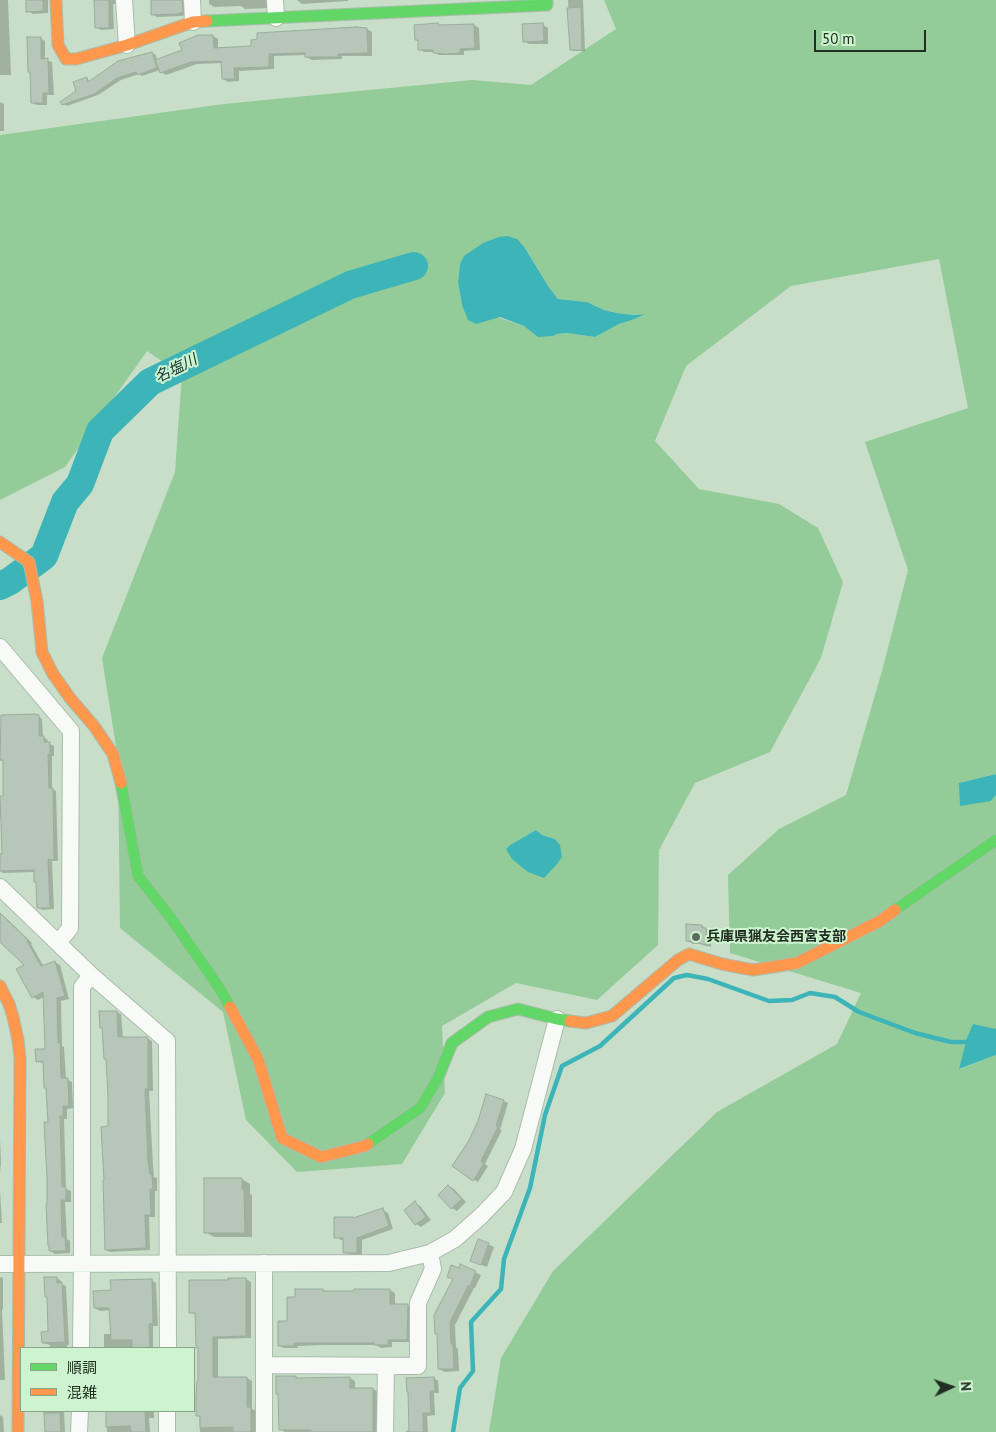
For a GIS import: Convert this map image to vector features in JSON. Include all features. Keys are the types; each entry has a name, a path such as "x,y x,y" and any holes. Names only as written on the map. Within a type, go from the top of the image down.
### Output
{"street":[{"path":"56,0 58,46 66,59 76,59 127,45 193,22 276,18 362,7 547,5 546,0"},
{"path":"124,0 127,45"},
{"path":"192,0 193,22"},
{"path":"276,0 276,18"},
{"path":"0,542 29,562 37,601 42,652 53,674 70,698 94,726 113,754 119,775 138,876 220,989 258,1059 282,1138 321,1157 365,1146 420,1108 437,1080 452,1043 488,1017 518,1009 556,1019 586,1023 612,1016 678,960 689,954 722,964 753,970 797,963 880,921 996,840"},
{"path":"0,647 71,731 70,928 58,943"},
{"path":"0,887 91,975 167,1041 168,1347"},
{"path":"81,1347 82,987 91,975"},
{"path":"0,986 11,1011 19,1049 18,1432"},
{"path":"0,1264 389,1263 430,1253 455,1239 504,1192 523,1149 556,1019"},
{"path":"264,1365 418,1366 418,1303 433,1269 430,1253"},
{"path":"264,1263 264,1432"},
{"path":"385,1432 386,1366"},
{"path":"79,1432 80,1412"},
{"path":"167,1412 167,1432"}],"green space":[{"path":"604,0 996,0 996,774 959,783 991,801 996,795 996,1029 960,1069 996,1055 996,1432 489,1432 501,1358 553,1271 717,1112 837,1044 861,993 730,953 728,875 779,829 846,795 882,671 908,570 865,442 968,408 939,259 791,286 686,366 655,441 699,489 779,504 818,528 843,582 821,658 770,752 695,783 659,850 658,945 597,1000 516,983 442,1026 445,1093 402,1164 297,1172 246,1120 223,1012 120,928 118,759 102,658 175,472 182,375 147,351 65,467 0,500 0,135 224,104 472,80 531,85 616,29","holes":["525,248 558,299 587,302 604,310 617,313 643,314 595,337 567,333 553,336 462,305 458,282 460,264","536,830 542,835 555,839 560,845 506,849"]}],"water":[{"path":"507,236 517,239 525,248 558,299 587,302 604,310 617,313 645,314 619,324 595,337 567,333 538,337 524,326 500,317 476,324 468,320 462,305 458,282 460,264 464,256 483,243"},
{"path":"996,774 996,795 991,801 960,806 959,783"},
{"path":"536,830 542,835 555,839 560,845 562,857 544,878 528,872 512,859 506,849"},
{"path":"973,1024 996,1029 996,1055 959,1069 967,1038"}],"building":[{"path":"26,0 43,0 43,11 26,12"},
{"path":"94,0 109,0 109,28 95,28"},
{"path":"151,0 182,0 183,12 151,15"},
{"path":"581,7 582,50 570,50 567,8"},
{"path":"438,23 438,25 474,24 475,48 460,49 460,53 446,54 433,53 433,50 418,50 418,40 415,40 414,25"},
{"path":"543,23 544,41 523,42 522,24"},
{"path":"367,28 368,53 338,54 338,57 305,57 305,53 269,54 269,67 234,68 235,79 222,79 221,61 191,62 160,73 155,60 182,50 179,43 198,35 213,35 214,48 251,46 251,40 257,39 257,33"},
{"path":"27,37 41,37 41,59 48,58 49,93 43,93 43,103 31,103"},
{"path":"152,52 157,68 137,75 136,72 117,78 94,94 62,105 60,102 76,91 73,82 87,77 88,82 118,61"},
{"path":"1,715 39,715 39,736 44,736 44,742 50,742 50,754 48,754 49,788 53,788 54,860 48,859 50,908 37,908 34,870 0,871 0,854 2,854 0,796 3,796 3,760 0,760"},
{"path":"0,913 28,940 41,966 55,961 65,996 57,998 61,1078 68,1078 69,1106 63,1106 63,1116 60,1116 62,1187 66,1187 66,1200 61,1200 62,1237 65,1237 66,1251 49,1251 48,1246 44,1122 48,1122 46,1088 44,1088 43,1061 36,1062 35,1049 45,1049 43,992 32,998 16,969 24,965 0,942"},
{"name":"兵庫県猟友会西宮支部","path":"686,924 702,925 702,928 706,928 706,945 686,941"},
{"path":"99,1011 117,1011 118,1037 148,1038 148,1089 145,1089 148,1162 150,1174 152,1175 153,1189 150,1189 151,1215 145,1215 146,1248 105,1250 101,1127 108,1126 108,1096 106,1059 104,1059"},
{"path":"486,1094 504,1100 496,1126 498,1127 481,1161 484,1163 473,1181 452,1166 468,1142 478,1121"},
{"path":"204,1178 242,1178 245,1233 204,1233"},
{"path":"448,1185 462,1199 451,1209 438,1195"},
{"path":"415,1201 426,1217 415,1225 404,1210"},
{"path":"383,1208 389,1226 357,1238 357,1253 343,1253 343,1238 334,1238 334,1217 353,1218"},
{"path":"478,1239 489,1243 481,1265 470,1261"},
{"path":"460,1264 476,1271 450,1322 454,1369 438,1369 437,1334 435,1334 434,1315 453,1279 447,1277 451,1265 459,1268"},
{"path":"44,1277 57,1277 57,1283 62,1282 65,1342 42,1343 41,1332 48,1331 47,1297 45,1297"},
{"path":"228,1278 246,1278 246,1336 213,1337 213,1377 247,1377 247,1407 251,1407 251,1432 233,1432 233,1427 200,1428 200,1416 196,1416 198,1348 196,1348 195,1313 189,1313 189,1280 229,1280"},
{"path":"152,1279 153,1323 149,1324 150,1347 132,1347 132,1340 111,1340 109,1308 94,1308 93,1291 111,1290 110,1280"},
{"path":"295,1289 354,1291 354,1289 390,1289 390,1304 408,1304 407,1340 388,1340 388,1345 374,1345 374,1343 294,1343 294,1346 278,1346 278,1321 287,1321 287,1297 295,1297"},
{"path":"276,1376 296,1376 296,1378 350,1377 350,1388 373,1388 373,1432 279,1430"},
{"path":"434,1377 435,1391 430,1391 431,1413 423,1413 423,1432 409,1432 406,1378"},
{"path":"106,1412 145,1412 146,1432 131,1432 130,1426 106,1427"},
{"path":"44,1413 60,1413 61,1432 45,1432"}],"waterway":[{"name":"名塩川","path":"0,586 10,581 44,556 65,502 80,484 100,431 150,382 350,285 414,266"},
{"path":"453,1432 460,1388 473,1371 471,1322 501,1289 504,1259 530,1188 545,1115 562,1066 600,1046 674,978 687,975 708,979 769,1001 792,1000 810,993 835,997 859,1012 915,1033 951,1042 970,1042"}],"traffic: fast":[{"path":"207,21 547,5 547,0"},
{"path":"121,783 138,876 173,921 220,989 230,1007"},
{"path":"895,910 996,840"},
{"path":"368,1144 420,1108 437,1080 452,1043 488,1017 518,1009 570,1021"}],"traffic: slow":[{"path":"56,0 58,45 66,59 76,59 127,45 193,22 207,21"},
{"path":"0,542 29,562 37,601 42,652 53,674 70,698 94,726 113,754 121,783"},
{"path":"570,1021 586,1023 612,1016 678,960 689,954 722,964 753,970 797,963 880,921 895,910"},
{"path":"0,986 13,1017 20,1058 18,1432"},
{"path":"230,1007 258,1059 282,1138 321,1157 368,1144"}],"place":[{"name":"兵庫県猟友会西宮支部","path":"696,937"}]}
